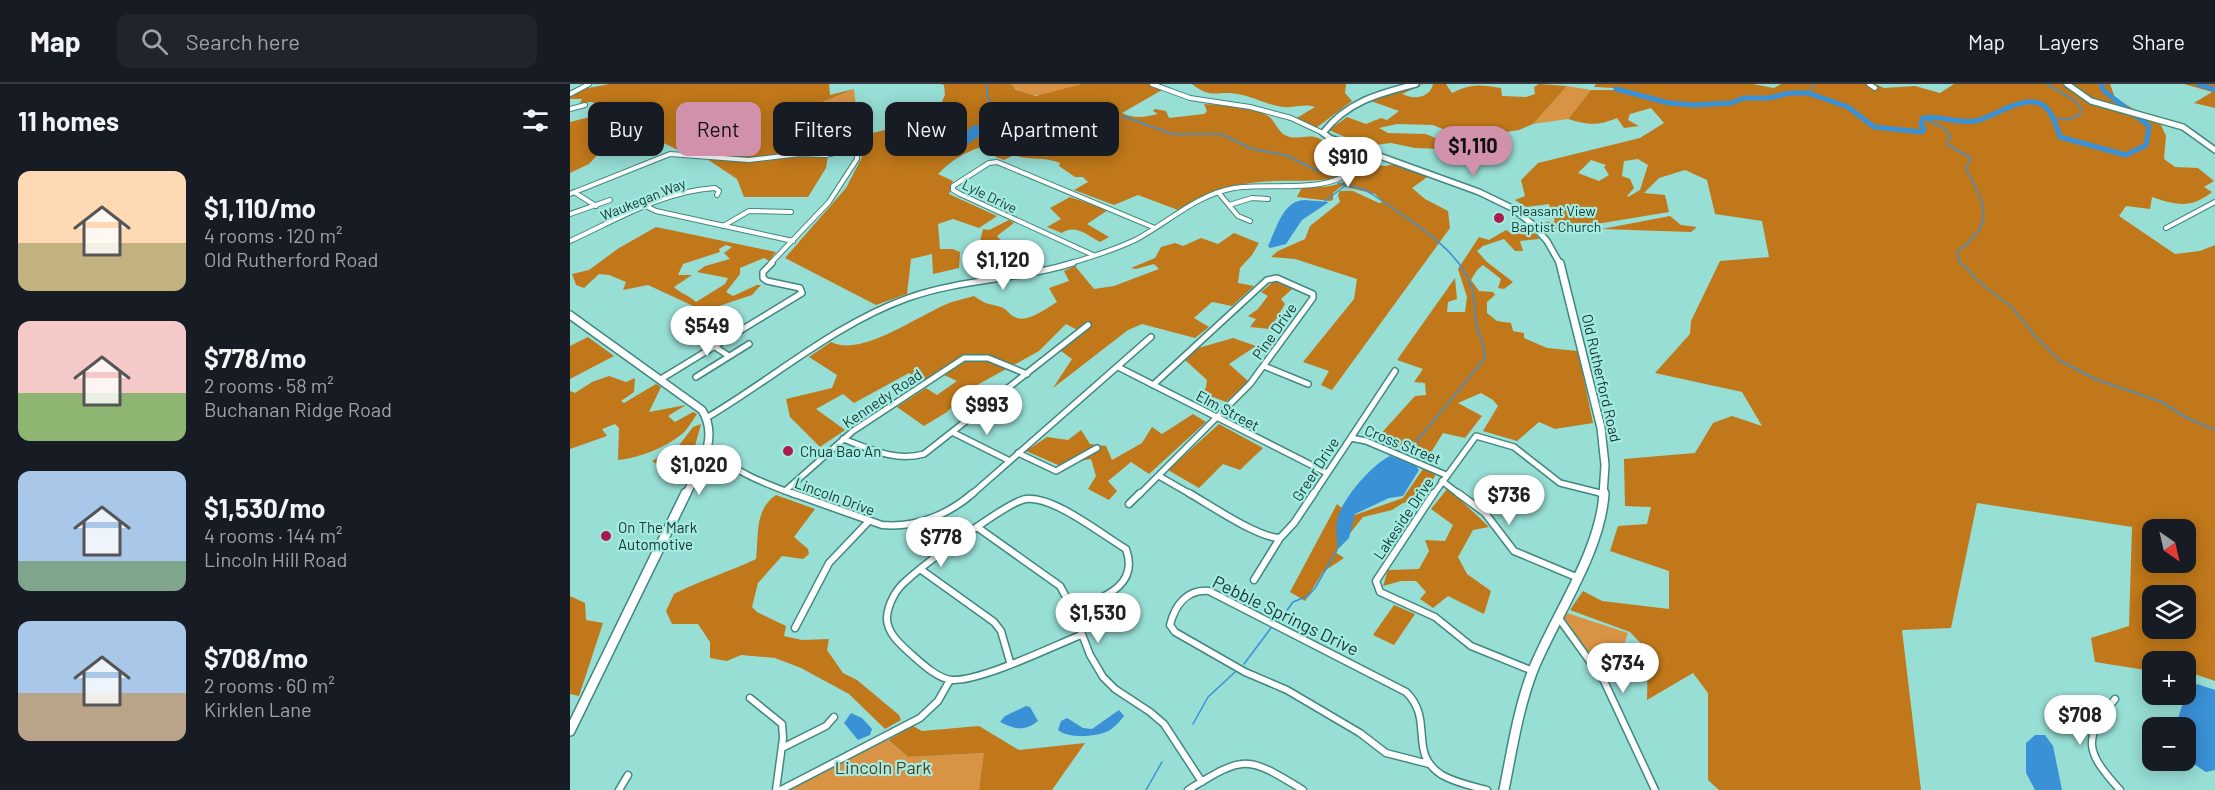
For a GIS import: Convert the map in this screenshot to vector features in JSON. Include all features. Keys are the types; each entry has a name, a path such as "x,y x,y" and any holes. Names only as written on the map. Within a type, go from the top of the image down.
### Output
{"street":[{"path":"570,94 589,84"},
{"path":"1152,84 1190,98 1250,107 1291,118 1325,135 1339,116 1358,102 1382,92 1416,84"},
{"path":"1869,84 1875,88"},
{"path":"2067,84 2088,99 2188,130 2215,150"},
{"path":"570,110 585,105"},
{"name":"Old Rutherford Road","path":"1325,135 1497,200 1526,218 1547,241 1559,261 1565,280 1600,422 1605,453 1604,494 1597,532 1533,671 1519,716 1504,790"},
{"path":"708,417 848,327 901,300 930,292 1045,271 1093,255 1128,243 1218,192 1252,186 1314,184 1340,179 1349,175 1353,169 1348,154 1353,146"},
{"path":"572,193 670,154 749,160 800,154 826,155 848,149 857,153 857,159 831,199 793,241 768,264 762,275 767,281 801,289 802,293 661,379"},
{"name":"Lyle Drive","path":"1093,255 960,194 952,188 982,168 996,162 1155,228"},
{"name":"Waukegan Way","path":"570,241 646,206 705,187 715,188 719,191 717,195"},
{"path":"1218,192 1238,216 1250,221"},
{"path":"572,193 596,206"},
{"path":"1229,205 1252,198 1268,199"},
{"path":"570,214 610,200"},
{"path":"2166,228 2215,202"},
{"path":"646,206 656,211 793,241"},
{"path":"723,226 737,216 754,209 791,212"},
{"name":"Pine Drive","path":"1129,504 1250,384 1313,297 1311,292 1277,278 1267,280 1153,385"},
{"path":"570,315 698,405 708,417 708,449 570,731"},
{"path":"843,439 906,458 930,451 1088,325"},
{"name":"Lincoln Drive","path":"708,449 726,464 746,476 869,521 889,526 904,526 945,512 967,499 1151,337"},
{"path":"696,377 749,344"},
{"path":"715,347 729,356"},
{"name":"Kennedy Road","path":"785,491 843,439 970,356 992,359 1027,374"},
{"path":"1264,366 1308,384"},
{"name":"Elm Street","path":"1118,367 1327,473"},
{"name":"Greer Drive","path":"1254,580 1280,538 1294,523 1395,371"},
{"path":"954,433 1010,461"},
{"name":"Lakeside Drive","path":"1533,671 1471,646 1435,617 1382,593 1377,588 1376,581 1472,439 1480,436 1514,447 1560,483 1604,494"},
{"name":"Cross Street","path":"1351,438 1366,441 1446,475"},
{"path":"1018,453 1056,471 1097,448"},
{"path":"1159,476 1258,532 1272,538 1280,538"},
{"path":"1442,481 1485,513 1514,551 1576,577"},
{"path":"1073,610 1110,595 1128,576 1130,566 1126,549 1049,502 1025,499 1013,502 920,569 896,591 889,604 887,616 890,634 902,647 941,676 950,680 977,676 1081,635"},
{"path":"795,628 832,559 869,521"},
{"path":"977,527 1052,579 1068,597 1081,635 1103,677 1116,692 1150,712 1165,725 1202,782"},
{"path":"920,569 994,622 1001,632 1010,662"},
{"name":"Pebble Springs Drive","path":"1429,764 1423,751 1420,708 1415,699 1406,692 1209,591 1200,589 1190,592 1174,615 1170,625 1174,632 1245,672 1281,687 1360,733 1386,753 1429,764 1453,780 1487,790"},
{"path":"1557,616 1604,681 1655,790"},
{"path":"779,790 912,723 938,700 950,680"},
{"path":"750,698 782,724 779,790"},
{"path":"2115,699 2093,731 2092,750 2099,766 2120,790"},
{"path":"782,748 826,726 834,717"},
{"path":"1188,790 1237,762 1247,761 1260,765 1303,790"},
{"path":"619,790 628,775"}],"green space":[{"path":"1011,84 1082,84 1035,95 1018,91"},
{"path":"1567,86 1591,90 1568,119 1533,124"},
{"path":"854,89 855,102 822,102"},
{"path":"1567,613 1628,633 1614,677 1606,679 1565,619 1564,615"},
{"name":"Lincoln Park","path":"886,739 908,757 985,753 979,790 788,790"}],"shaded area":[{"path":"609,84 829,84 830,95 854,89 822,102 773,102 773,156 828,156 826,168 808,197 744,197 737,179 702,156 761,156 761,102 676,102 676,149 664,143 664,102 580,103 582,99 570,99 570,96 583,89"},
{"path":"941,84 1011,84 1016,90 1036,96 1082,84 1149,84 1162,90 1122,113 1144,117 1158,114 1153,111 1155,109 1166,111 1169,118 1204,114 1207,111 1204,104 1253,109 1268,116 1287,136 1315,137 1325,141 1341,154 1349,168 1345,175 1327,179 1236,185 1213,192 1178,210 1138,195 1114,205 1074,190 1088,182 1083,177 1075,177 1059,166 1060,163 1018,156 1119,156 1119,102 979,102 979,148 968,152 967,102 942,102 945,95 944,85"},
{"path":"1192,84 1346,84 1345,93 1352,101 1316,128 1295,119 1315,107 1277,106 1243,95 1205,92"},
{"path":"1424,84 1402,94 1411,97 1421,96 1429,92 1433,84 1446,84 1452,93 1470,86 1481,85 1501,88 1502,96 1526,97 1535,94 1534,87 1539,84 1567,86 1533,124 1519,130 1466,138 1441,149 1415,148 1391,143 1367,146 1329,130 1347,117 1366,124 1381,118 1387,120 1399,111 1368,100","holes":["1397,124 1433,125 1457,135 1442,141 1426,134 1388,133 1379,128"]},
{"path":"1596,84 1753,84 1774,88 1781,84 1875,84 1884,88 1915,86 1940,93 1954,84 2110,84 2115,98 2161,125 2166,136 2164,159 2175,167 2198,168 2214,181 2204,187 2212,192 2197,201 2183,204 2152,197 2150,209 2126,206 2119,216 2175,254 2200,251 2215,245 2215,681 2196,674 2196,651 2142,651 2142,669 2095,662 2091,638 2129,626 2132,527 1977,503 1951,628 1902,630 1921,790 1719,790 1708,780 1708,693 1693,673 1647,700 1648,651 1630,632 1570,610 1583,591 1602,601 1669,609 1669,571 1610,551 1618,526 1647,524 1651,507 1625,506 1624,459 1695,453 1713,423 1732,416 1762,426 1742,392 1655,373 1690,334 1691,321 1720,261 1769,257 1762,221 1715,214 1707,180 1685,170 1659,178 1644,193 1665,195 1669,212 1560,230 1542,223 1555,221 1549,204 1526,207 1515,200 1525,196 1521,180 1538,163 1640,138 1664,123 1651,108 1630,114 1628,120 1639,126 1624,128 1617,118 1593,124 1568,119 1591,90 1622,90 1594,87","holes":["1638,159 1648,165 1640,190 1628,197 1634,188 1630,179 1622,176 1624,161","1591,160 1606,165 1604,167 1609,175 1599,181 1578,173"]},
{"path":"2184,84 2215,84 2215,108 2194,103 2212,92"},
{"path":"588,118 588,156 596,156 589,164 570,173 570,122"},
{"path":"885,130 885,156 960,156 938,174 953,181 949,194 997,216 979,228 953,219 938,224 940,249 953,249 960,252 959,268 933,274 932,254 911,259 907,294 876,305 785,258 846,188 862,157 873,156 873,133"},
{"path":"1356,150 1380,158 1369,161 1375,165 1395,164 1430,175 1412,188 1425,199 1448,211 1450,228 1332,390 1321,385 1329,371 1303,362 1354,299 1357,279 1295,259 1271,257 1278,251 1305,239 1310,226 1340,202 1338,195 1340,191 1353,191 1379,203 1383,202 1375,194 1342,186 1333,193 1333,200 1330,201 1297,197 1302,187 1335,185 1350,178 1359,164 1354,152"},
{"path":"996,156 1012,156 1004,160"},
{"path":"1070,197 1108,210 1087,224 1109,237 1100,242 1076,230 1062,233 1047,227 1061,219 1050,208"},
{"path":"1670,216 1681,225 1697,227 1691,232 1602,229"},
{"path":"1009,220 1014,223 997,236 1002,242 1007,241 1013,244 1010,247 1033,258 1010,264 1003,276 981,279 978,249 983,229 989,230"},
{"path":"656,227 776,252 769,261 764,258 740,268 740,274 726,292 733,296 761,285 752,295 704,311 648,285 623,290 626,282 609,275 599,274 584,288 576,285 572,274 589,270 619,248","holes":["726,245 732,247 724,253 730,259 705,266 697,272 728,278 725,284 696,302 674,287 692,275 678,275 683,264 720,252 719,249"]},
{"path":"1532,229 1539,239 1520,241 1523,251 1515,251 1504,239 1483,246 1477,251 1487,262 1513,282 1504,289 1498,288 1501,279 1483,265 1471,280 1479,291 1493,292 1495,295 1487,302 1487,313 1497,321 1511,323 1513,331 1524,333 1524,338 1547,348 1578,351 1593,423 1555,429 1539,422 1517,441 1483,431 1498,406 1481,393 1458,403 1482,416 1465,438 1443,433 1427,459 1377,438 1415,396 1426,395 1425,383 1414,382 1423,369 1397,360 1455,278 1457,299 1448,302 1447,312 1465,312 1467,297 1458,269 1479,237 1489,240 1506,230 1511,233"},
{"path":"1234,233 1259,243 1240,268 1238,283 1254,286 1232,306 1212,302 1194,318 1209,327 1195,338 1142,324 1128,330 1053,388 1072,359 1061,351 1083,333 1066,324 1039,351 968,390 947,412 924,426 897,407 926,388 937,395 957,381 944,375 924,382 909,373 854,403 843,394 816,409 845,430 820,447 790,417 786,399 832,388 837,375 809,357 831,342 844,345 859,344 875,339 952,302 974,296 1003,308 1015,317 1027,318 1057,302 1049,288 1069,281 1064,271 1075,266 1094,289 1114,286 1159,269 1154,264 1136,269 1131,268 1155,258 1161,247 1175,243 1183,246 1201,238 1218,244"},
{"path":"1274,281 1292,289 1281,299 1285,304 1270,329 1250,327 1256,319 1248,316 1258,309 1268,296 1261,292"},
{"path":"588,337 614,356 570,379 570,346"},
{"path":"1233,338 1256,346 1229,364 1248,381 1226,402 1213,397 1204,404 1197,398 1206,388 1207,380 1185,360 1195,349"},
{"path":"609,376 626,382 635,378 634,392 621,401 624,403 656,384 661,387 649,412 686,405 668,416 675,422 693,412 697,414 686,430 675,439 652,452 634,457 618,460 619,428 615,424 602,429 607,436 570,449 570,391 575,393 592,382"},
{"path":"1193,414 1206,422 1149,474 1131,462 1108,481 1117,491 1109,500 1088,489 1096,476 1091,459 1058,465 1026,451 1047,437 1068,440 1081,430 1090,444 1106,446 1112,460 1142,443 1152,427 1162,434"},
{"path":"701,424 689,468 681,480 652,461 677,448 693,427"},
{"path":"1219,424 1263,448 1240,470 1223,464 1199,488 1168,470"},
{"path":"1423,469 1436,474 1425,494 1417,501 1403,503 1392,510 1363,517 1335,552 1344,558 1323,572 1305,601 1290,592 1337,504 1352,516 1403,498"},
{"path":"1448,488 1489,527 1473,530 1458,557 1467,574 1491,591 1484,614 1448,596 1433,608 1420,599 1426,592 1416,581 1401,581 1383,586 1388,570 1419,569 1429,551 1425,540 1445,541 1453,525 1431,509"},
{"path":"776,495 815,509 794,537 808,549 809,554 803,559 782,556 758,583 752,607 757,612 786,626 784,636 802,640 829,639 827,650 843,673 857,680 899,715 901,720 885,729 849,694 801,668 775,658 741,655 727,661 710,658 710,642 698,624 672,624 666,611 674,594 756,559 761,516 769,501"},
{"path":"570,596 585,603 586,620 603,623 579,696 570,694"},
{"path":"1394,605 1415,614 1394,645 1373,635"},
{"path":"913,726 922,731 979,726 1019,750 1085,743 1052,790 979,790 984,753 908,757 888,740"}],"water":[{"path":"973,125 979,126 979,136 967,144 967,132"},
{"path":"1304,200 1329,202 1302,220 1286,244 1270,248 1268,246 1285,211 1296,202"},
{"path":"1390,456 1415,465 1419,470 1403,496 1389,498 1355,514 1349,538 1337,550 1336,524 1344,504 1366,475"},
{"path":"2196,685 2215,690 2215,770 2206,772 2196,766 2196,717 2178,717 2182,705 2196,705"},
{"path":"1026,706 1030,707 1038,721 1029,727 1019,728 1000,722 1005,716"},
{"path":"1119,710 1124,716 1114,727 1105,732 1076,736 1058,730 1061,721 1067,718 1083,728 1092,729"},
{"path":"851,713 862,718 872,729 870,735 858,740 844,723"},
{"path":"2035,735 2045,735 2053,746 2062,790 2035,790 2026,773 2026,743"}],"waterway":[{"path":"987,84 988,98 991,102"},
{"path":"1808,93 1813,89 1813,84"},
{"path":"2047,84 2074,100 2081,108 2080,114 2070,119 2052,118"},
{"path":"1616,89 1669,103 1694,105 1731,103 1744,98 1769,98 1790,93 1808,93 1848,107 1874,127 1922,132 1923,118 1975,121 2013,106 2033,102 2042,104 2049,111 2060,137 2126,155 2146,145 2149,126 2104,91 2101,84"},
{"path":"2198,84 2215,90"},
{"path":"1122,116 1172,134 1221,134 1252,149 1285,155 1316,170 1333,174 1334,178"},
{"path":"1923,118 1945,129 1951,137 1947,140 1948,145 1971,158 1966,169 1979,194 1984,214 1978,232 1957,252 1959,261 1984,286 2011,306 2034,335 2059,360 2095,379 2162,402 2185,417 2215,430"},
{"path":"1338,183 1363,189 1372,194 1430,235 1457,261 1472,289 1476,322 1485,358 1416,442"},
{"path":"1325,201 1345,186"},
{"path":"1280,620 1293,602 1308,596 1315,588 1337,550"},
{"path":"1244,664 1271,628"},
{"path":"1193,724 1208,697 1235,672"},
{"path":"1146,790 1162,762"}],"place":[{"name":"Pleasant View Baptist Church","path":"1499,218"},
{"name":"Chua Bao An","path":"788,451"},
{"name":"On The Mark Automotive","path":"606,536"}]}
